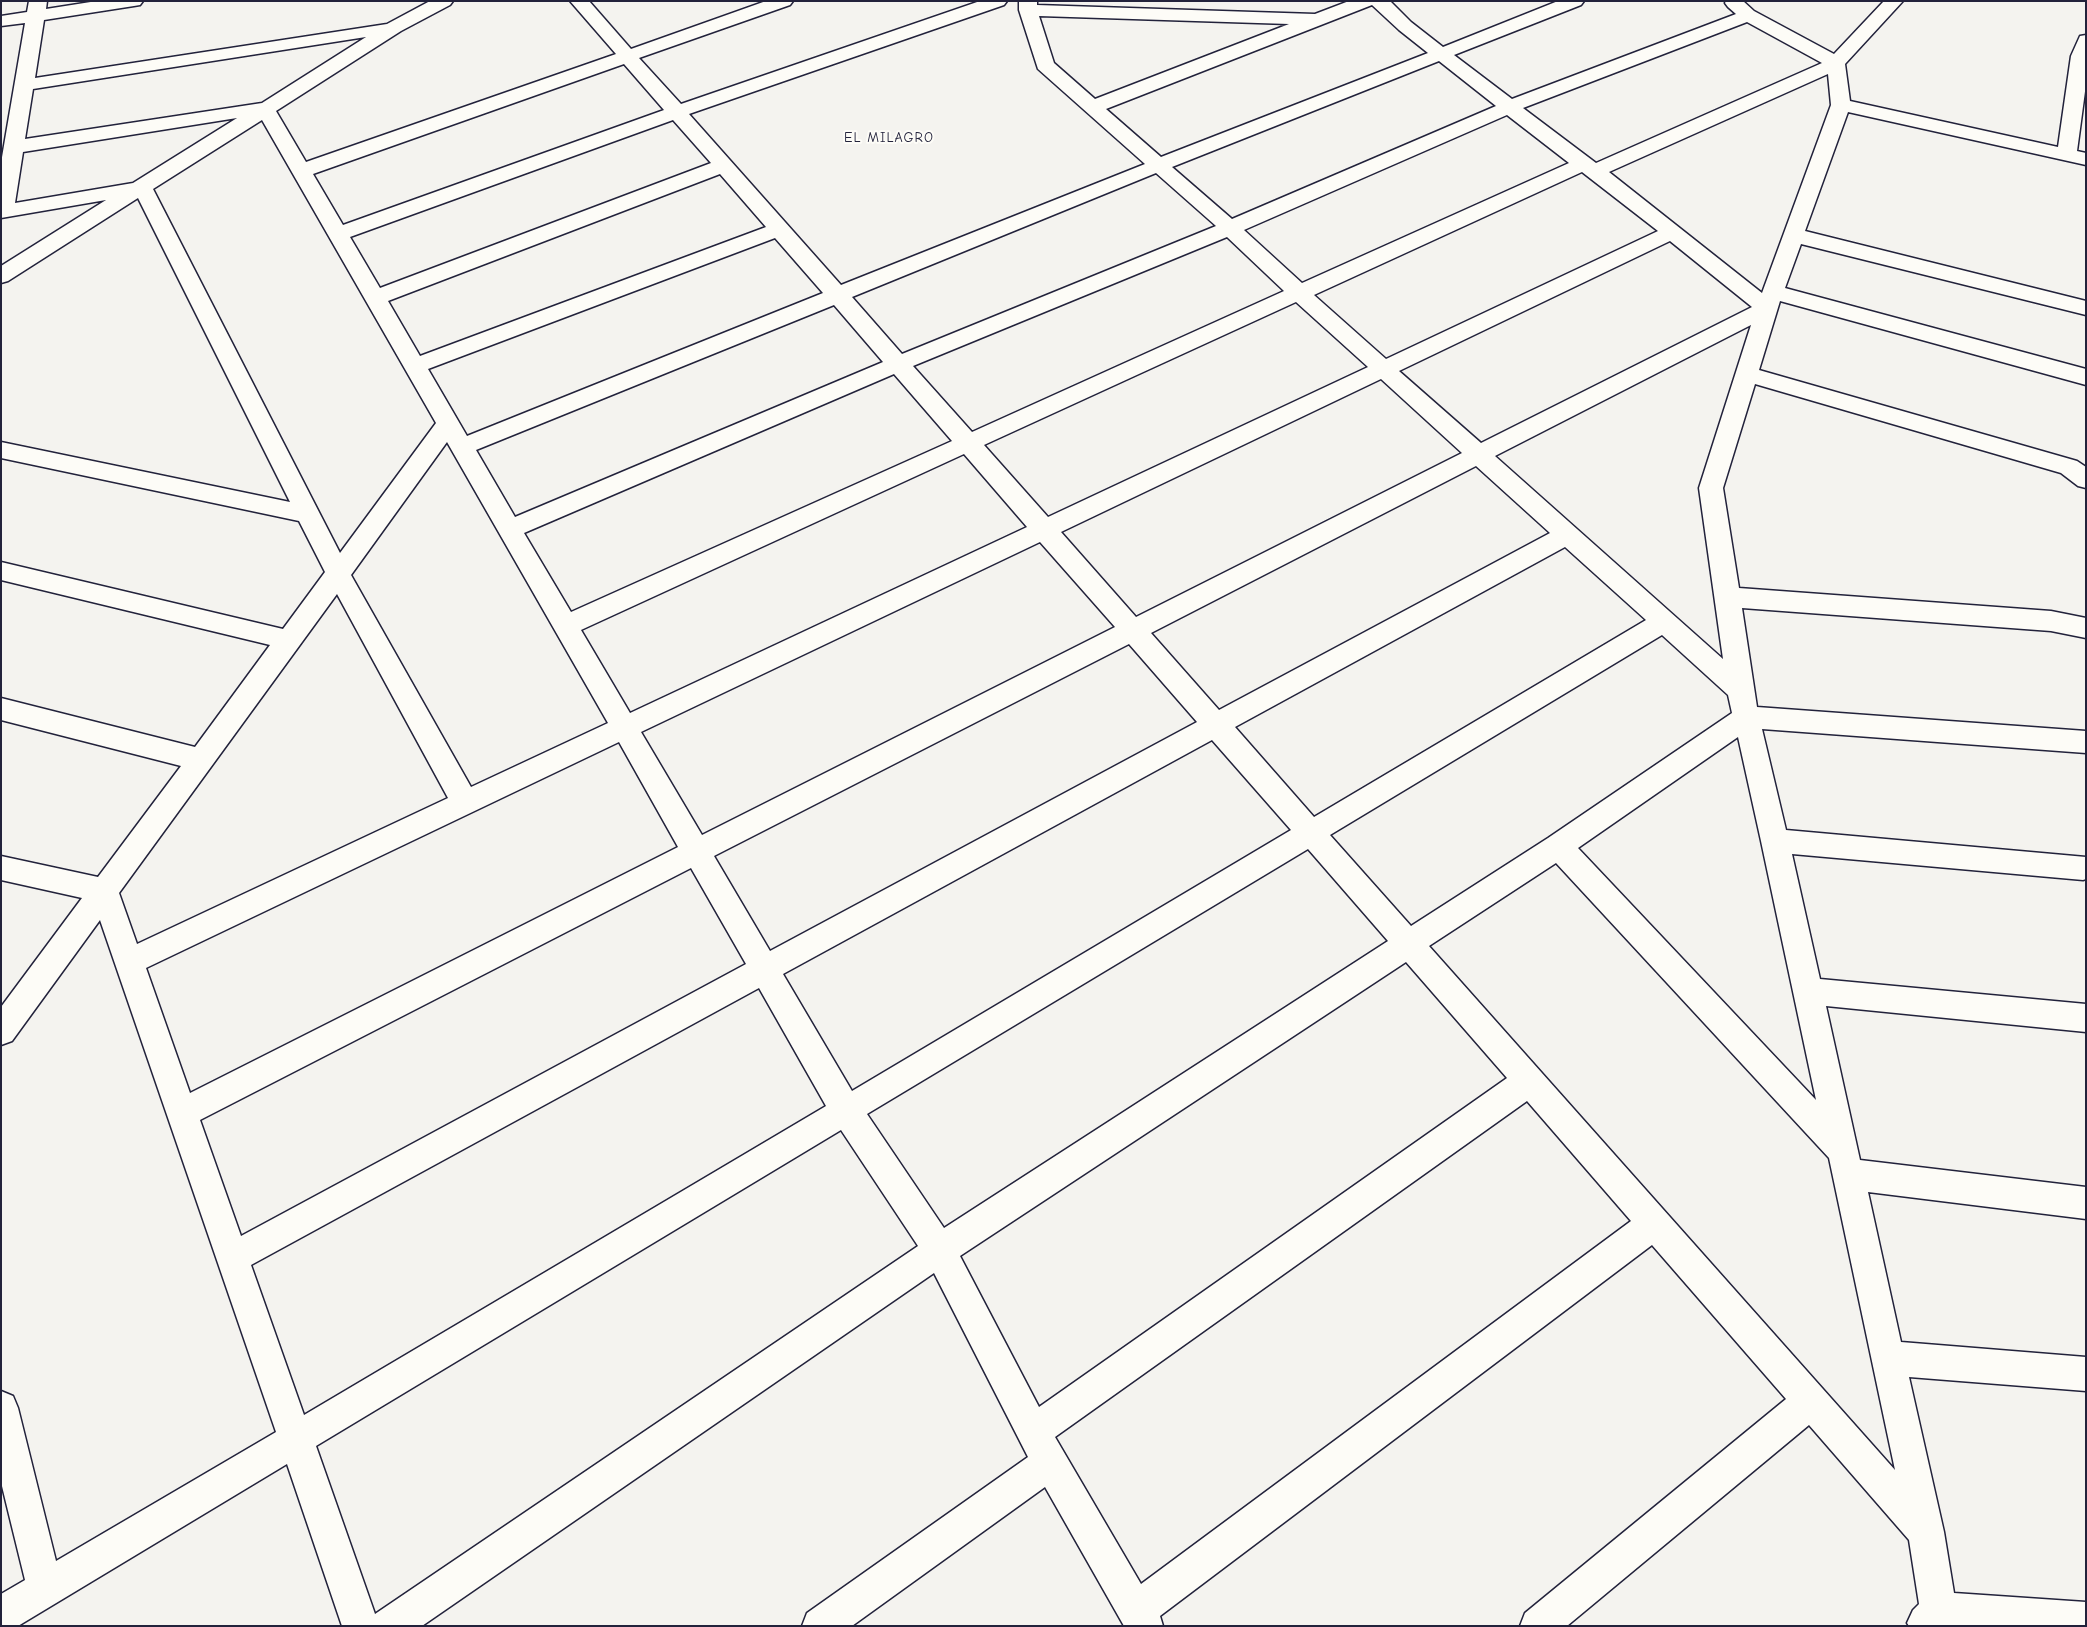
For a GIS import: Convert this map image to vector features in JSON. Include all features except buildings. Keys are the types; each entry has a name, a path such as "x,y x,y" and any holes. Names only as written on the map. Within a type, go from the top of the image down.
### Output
{"street":[{"path":"1,21 36,9 134,1"},
{"path":"1,276 143,188 266,108 395,28 444,1"},
{"path":"579,1 1926,1532"},
{"path":"302,171 784,1"},
{"path":"338,234 677,112 998,1"},
{"path":"1094,107 1366,1"},
{"path":"1379,1 1405,26 1589,167 1671,233 1769,300 2086,376"},
{"path":"1,1030 338,574 455,435 838,296 1159,165 1575,1"},
{"path":"1732,1 1748,15 1836,63"},
{"path":"566,626 1299,293 1589,167 1836,63 1894,1"},
{"path":"1320,20 1028,6 1045,65 1230,228 1299,293 1568,534 1664,622 1743,704 2086,742"},
{"path":"36,9 2,212 143,188"},
{"path":"510,530 898,364 1230,228 1509,106 1748,15"},
{"path":"24,85 395,28"},
{"path":"1841,105 2077,157 2080,56 2086,40"},
{"path":"1836,63 1841,105 1769,300 1710,488 1743,704 1775,841 1926,1532 1935,1621 2086,1621"},
{"path":"14,147 266,108"},
{"path":"266,108 846,1110 940,1250 1033,1432 1141,1618 1655,1223"},
{"path":"375,298 724,165"},
{"path":"143,188 338,574 465,802"},
{"path":"415,366 779,229"},
{"path":"128,962 1671,233"},
{"path":"1793,234 2086,308"},
{"path":"182,1113 1478,455 1769,300"},
{"path":"1747,374 2069,467 2086,480"},
{"path":"1,450 307,514"},
{"path":"232,1258 1568,534"},
{"path":"1,571 289,640"},
{"path":"1728,597 2051,622 2086,628"},
{"path":"1,1615 1664,622"},
{"path":"390,1626 940,1250 1558,846 1743,704"},
{"path":"1,709 201,760"},
{"path":"1775,841 2083,868"},
{"path":"1558,846 1845,1162 2086,1203"},
{"path":"1,868 104,891"},
{"path":"104,891 360,1626"},
{"path":"1807,991 2086,1018"},
{"path":"1033,1432 1529,1081"},
{"path":"1888,1358 2086,1374"},
{"path":"1538,1626 1811,1401"},
{"path":"1,1408 45,1589"},
{"path":"820,1626 1050,1462"}],"district":[{"name":"EL MILAGRO","path":"889,138"}]}
